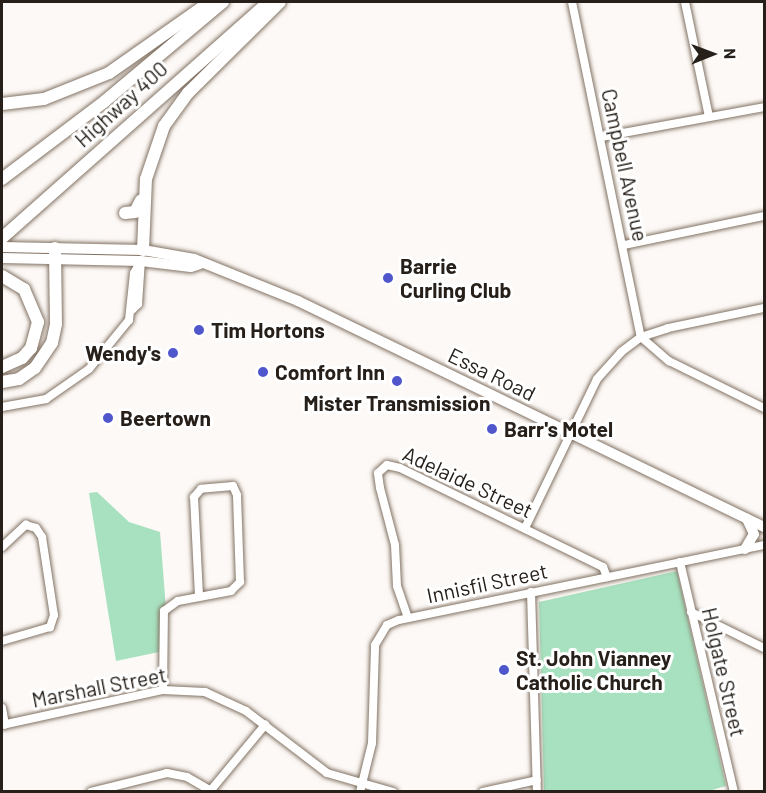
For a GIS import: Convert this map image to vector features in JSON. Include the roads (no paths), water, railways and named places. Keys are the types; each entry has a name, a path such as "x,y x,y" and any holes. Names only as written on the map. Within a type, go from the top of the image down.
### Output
{"highway":[{"path":"2,104 44,99 109,73 210,2"},
{"name":"Highway 400","path":"2,179 105,101 223,2"},
{"name":"Highway 400","path":"2,238 269,2"},
{"path":"125,213 139,209 146,179 164,126 188,93 280,2"},
{"path":"142,255 146,179"},
{"path":"2,382 19,379 34,368 52,343 56,324 56,254"},
{"path":"2,276 24,289 38,322 31,348 22,358 2,367"}],"main road":[{"name":"Essa Road","path":"2,247 56,254 70,248 142,255 200,264 298,301 765,527"},
{"name":"Essa Road","path":"2,258 56,254 142,255"},
{"path":"745,549 754,534 747,518"}],"street":[{"name":"Campbell Avenue","path":"572,2 624,245 641,337"},
{"path":"686,2 709,117"},
{"path":"601,137 765,107"},
{"path":"624,245 765,216"},
{"path":"2,407 46,399 77,379 123,332 131,311 134,273 142,255"},
{"path":"525,528 597,379 641,337 765,308"},
{"path":"641,337 669,361 765,408"},
{"name":"Adelaide Street","path":"408,618 397,586 394,545 380,488 378,473 387,465 525,528 603,567 607,577"},
{"path":"163,690 164,611 178,601 231,591 240,582 237,495 233,486 201,489 194,497 199,597"},
{"path":"2,547 26,525 36,528 42,537 54,615 50,627 2,641"},
{"name":"Innisfil Street","path":"361,787 372,743 377,639 387,625 408,618 765,545"},
{"name":"Holgate Street","path":"680,562 734,792"},
{"path":"531,592 537,792"},
{"path":"691,612 765,648"},
{"name":"Marshall Street","path":"3,725 163,690 205,692 246,711 322,770 361,787 393,792"},
{"path":"2,708 3,725"},
{"path":"91,792 167,773 187,777 212,791 265,725"},
{"path":"483,792 537,780"}],"place":[{"name":"Barrie Curling Club","path":"388,278"},
{"name":"Tim Hortons","path":"199,330"},
{"name":"Wendy's","path":"173,353"},
{"name":"Comfort Inn","path":"263,372"},
{"name":"Mister Transmission","path":"397,381"},
{"name":"Beertown","path":"108,418"},
{"name":"Barr's Motel","path":"492,429"},
{"name":"St. John Vianney Catholic Church","path":"504,670"}]}
